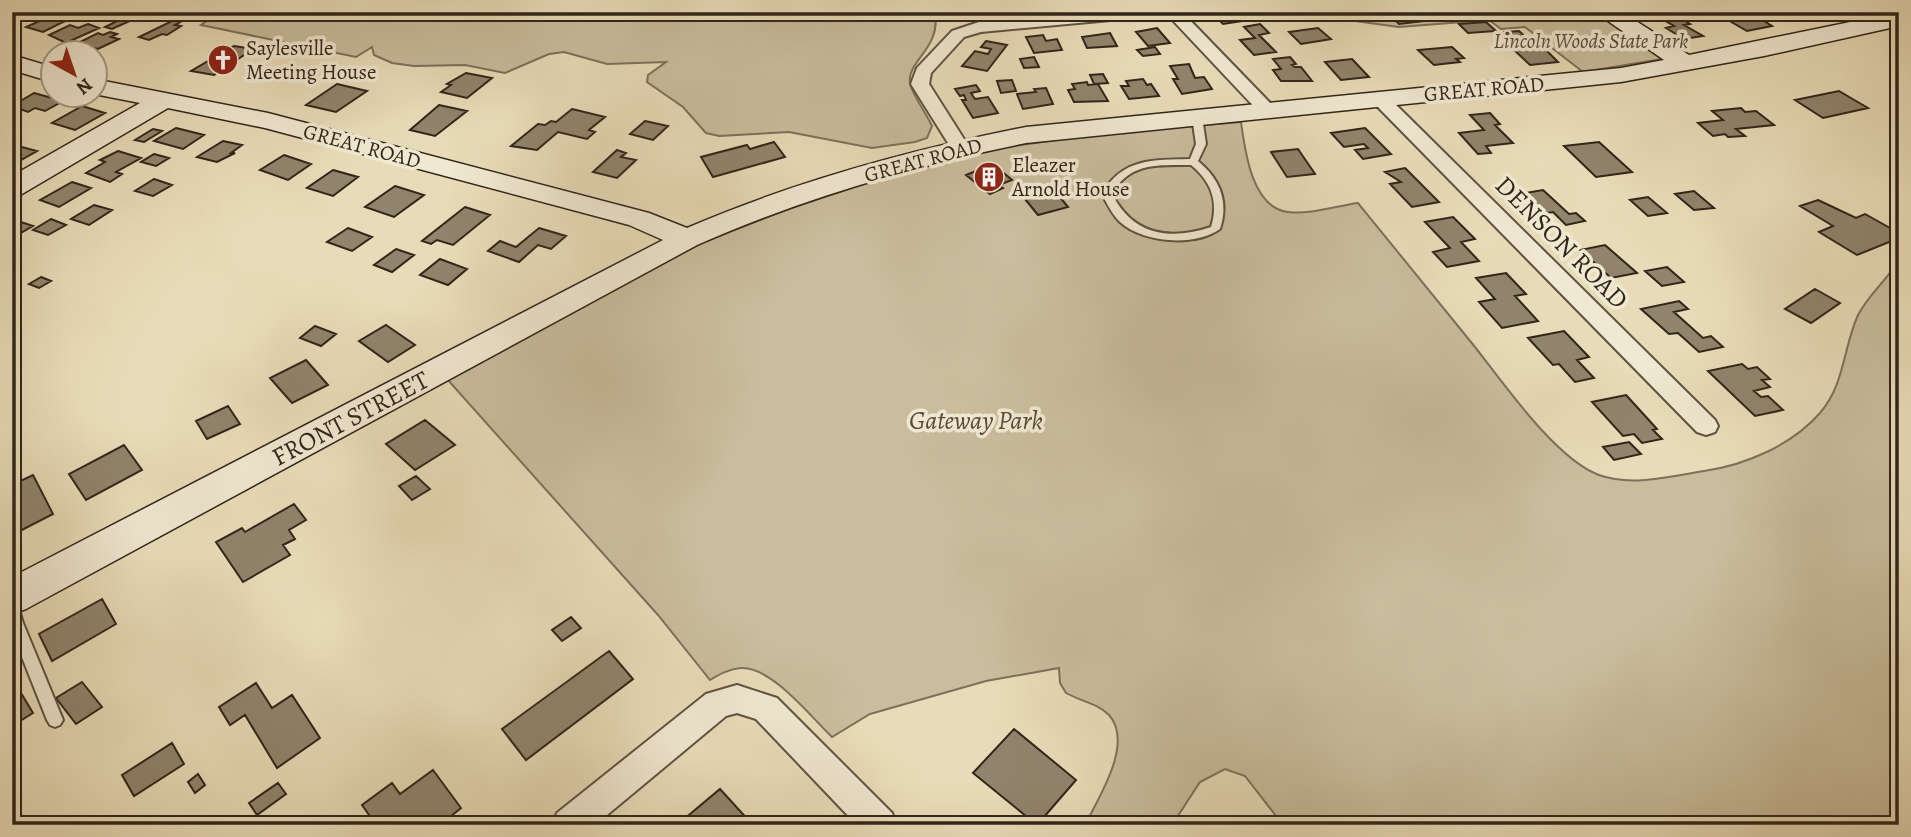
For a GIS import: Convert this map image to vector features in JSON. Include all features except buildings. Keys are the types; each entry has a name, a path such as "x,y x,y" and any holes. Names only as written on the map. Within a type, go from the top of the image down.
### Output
{"main road":[{"path":"1606,12 1685,63"},
{"name":"GREAT ROAD","path":"108,89 268,121 396,154 639,219 687,239 756,209 960,148 1026,135 1613,76 1764,49 1860,18 1899,19"},
{"path":"13,64 38,71"},
{"path":"12,188 162,101"},
{"name":"FRONT STREET","path":"12,597 687,239"}],"street":[{"path":"960,148 920,84 923,72 958,34 979,27 1143,12"},
{"path":"1173,12 1267,110"},
{"name":"DENSON ROAD","path":"1379,98 1706,426"},
{"path":"569,825 717,704 737,699 766,708 880,825"}],"lane":[{"path":"1193,162 1201,144 1197,117"},
{"path":"1193,162 1205,172 1214,186 1220,205 1220,218 1215,229 1188,237 1156,237 1133,227 1112,207 1107,194 1116,178 1123,173 1151,164 1193,162"},
{"path":"12,607 55,720"}],"green space":[{"path":"220,12 935,12 933,36 910,78 913,92 932,126 927,138 872,148 789,132 719,136 706,133 683,107 647,82 648,75 666,62 607,64 564,52 549,54 505,73 465,65 414,66 392,63 374,55 372,47 356,57 201,25"},
{"name":"Lincoln Woods State Park","path":"1289,12 1612,12 1680,56 1583,72 1525,27 1501,29 1489,20 1399,27"},
{"name":"Gateway Park","path":"1241,122 1252,176 1266,200 1276,208 1296,213 1358,203 1532,419 1583,466 1599,475 1612,478 1652,479 1720,468 1767,452 1796,435 1828,402 1839,378 1858,315 1899,260 1899,825 1283,825 1245,776 1225,769 1200,782 1172,825 1085,825 1112,770 1118,740 1116,727 1104,711 1066,693 1060,683 1059,668 986,681 870,714 832,737 790,694 765,675 741,668 710,680 658,615 447,379 581,305 706,241 788,209 885,177 986,150 1106,133"}],"place":[{"name":"Saylesville Meeting House","path":"223,60"},
{"name":"Eleazer Arnold House","path":"989,177"}]}
